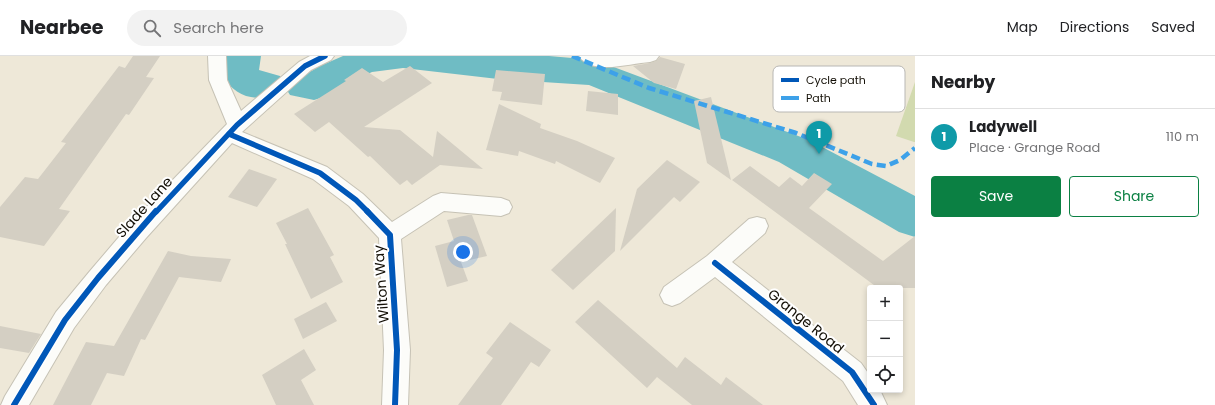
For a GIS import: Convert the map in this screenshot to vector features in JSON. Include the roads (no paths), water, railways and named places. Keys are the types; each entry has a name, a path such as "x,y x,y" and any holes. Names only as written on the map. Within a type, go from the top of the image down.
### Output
{"street":[{"path":"217,56 218,80 233,129"},
{"name":"Slade Lane","path":"14,405 65,320 138,231 233,129 305,66 325,56"},
{"path":"588,56 599,61 611,63 650,56"},
{"name":"Wilton Way","path":"233,129 320,173 356,200 390,235 397,350 395,405"},
{"path":"390,235 441,202 501,207"},
{"path":"672,295 715,263 757,226"},
{"name":"Grange Road","path":"715,263 852,372 874,405"}],"waterway":[{"path":"243,56 240,74 251,84 267,85"},
{"path":"303,86 314,87 333,75 365,61 403,56 498,66 573,70 595,73 794,151 915,218"}],"place":[{"name":"Ladywell","path":"819,154"}]}
